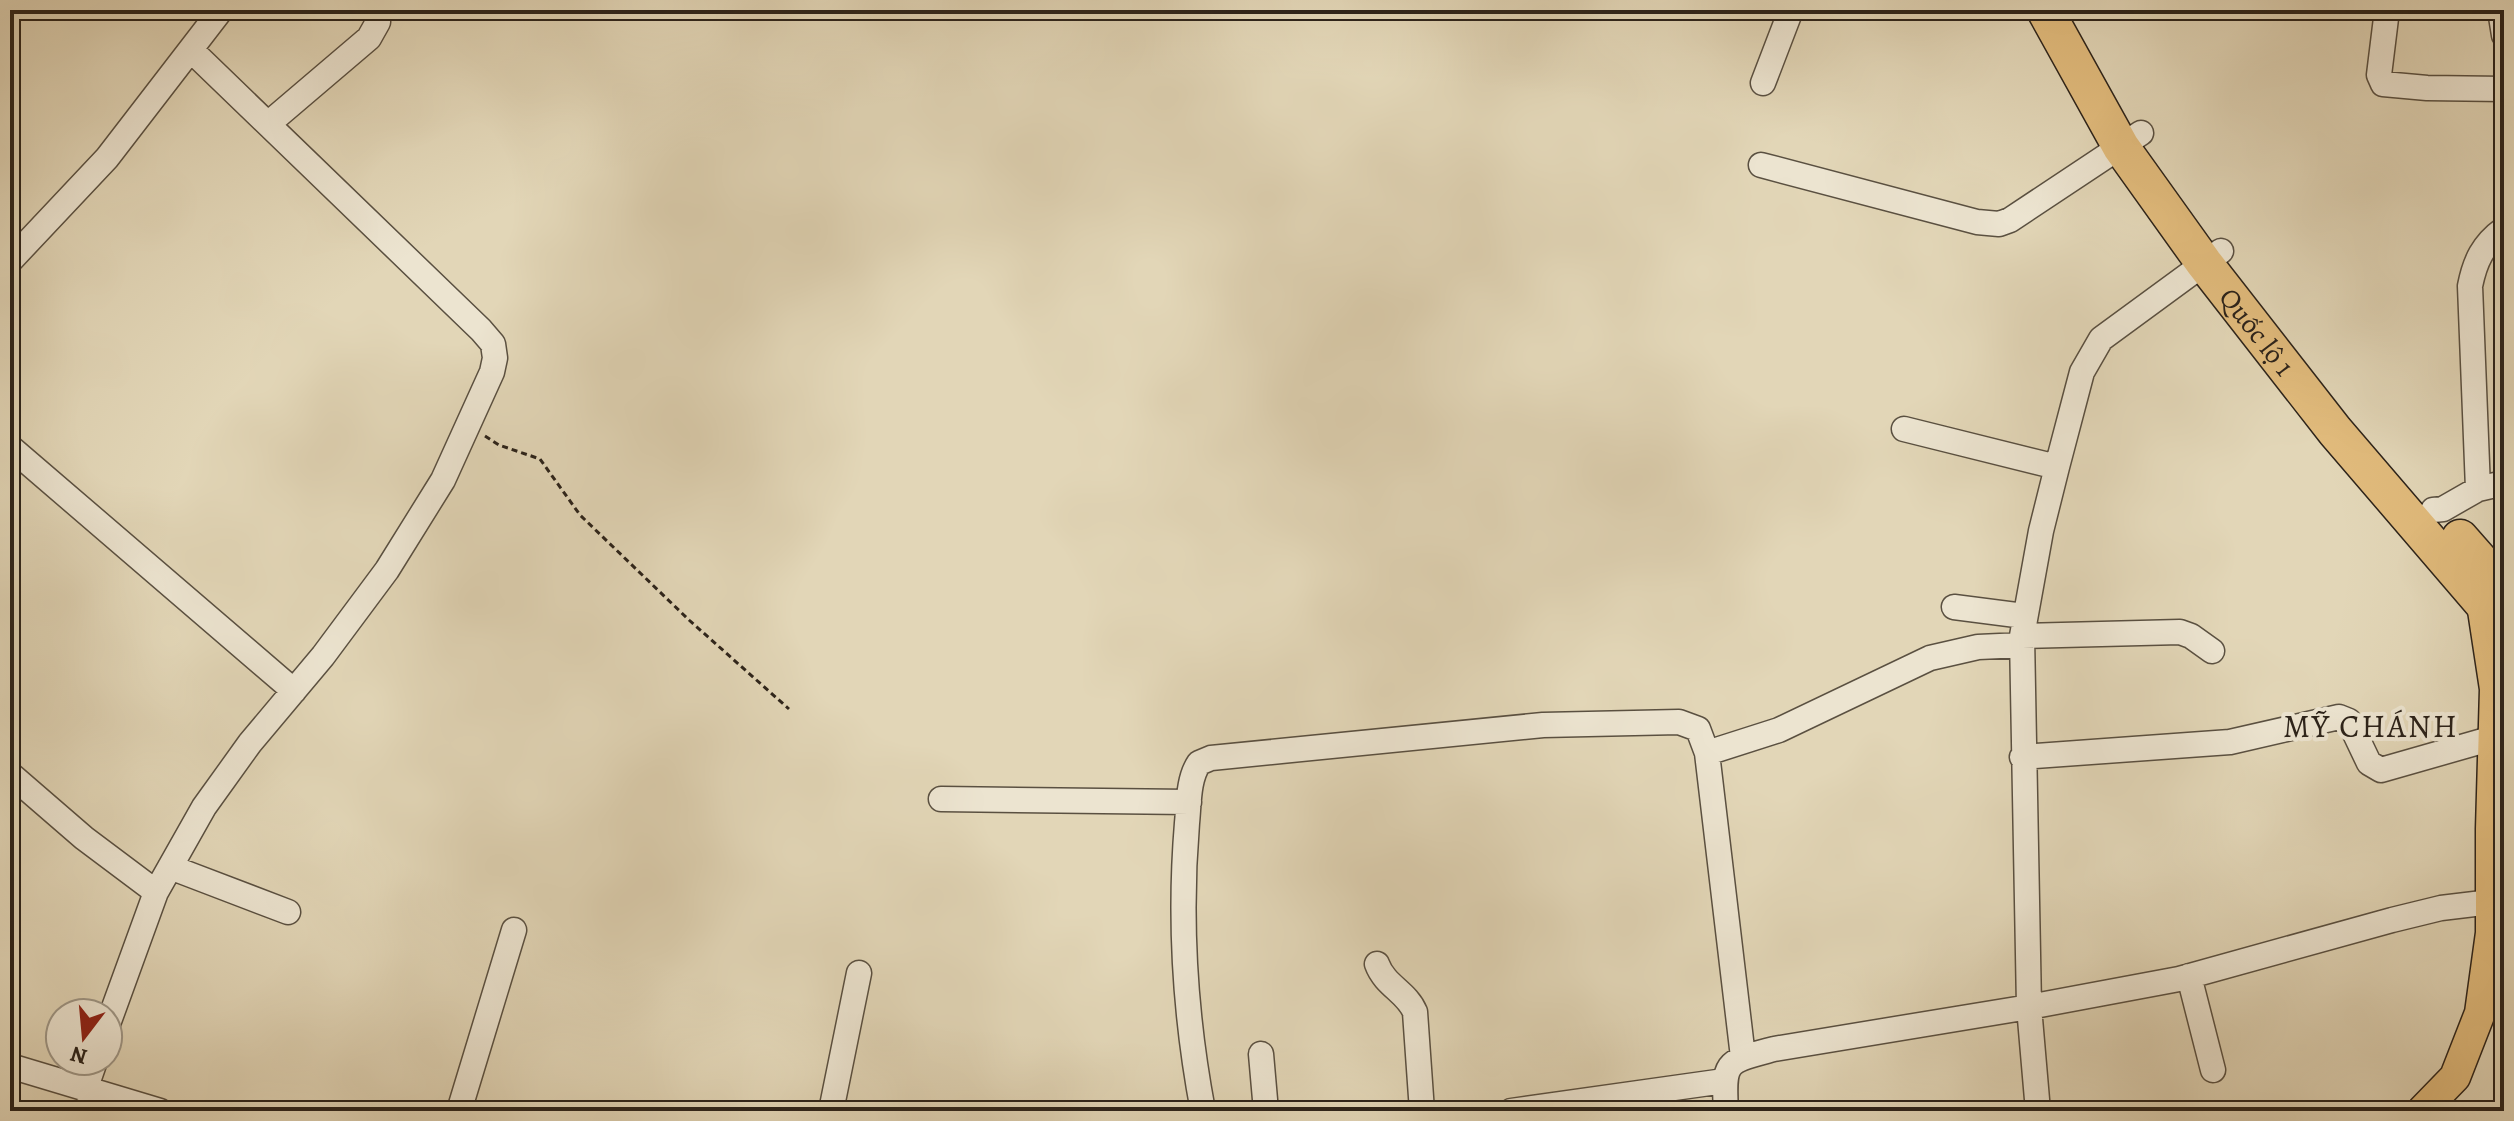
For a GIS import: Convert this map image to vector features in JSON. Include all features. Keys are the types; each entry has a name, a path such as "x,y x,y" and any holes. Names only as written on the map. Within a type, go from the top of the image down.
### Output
{"highway":[{"name":"Quốc lộ 1","path":"2045,10 2131,140 2335,431 2496,606"},
{"name":"Quốc lộ 1","path":"2068,10 2131,140"},
{"name":"Quốc lộ 1","path":"2212,257 2344,412 2475,555 2496,606"}],"main road":[{"path":"2422,1111 2455,1077 2480,1013 2491,933 2496,606"}],"street":[{"path":"10,261 107,158 221,10"},
{"path":"268,124 369,38 378,22 376,10"},
{"path":"1763,83 1791,10"},
{"path":"2387,10 2379,75 2383,84 2504,89"},
{"path":"2500,10 2504,35"},
{"path":"118,997 156,892 170,867 229,772 387,570 419,522 471,422 495,358 493,344 191,50"},
{"path":"1761,165 1977,222 1999,224 2010,220 2131,140"},
{"path":"2478,489 2470,286 2476,259 2482,249 2504,229"},
{"path":"2038,1111 2029,1007 2022,757 2023,632 2041,531 2082,372 2094,347 2212,257"},
{"path":"1904,429 2057,467"},
{"path":"10,447 294,691"},
{"path":"2433,510 2443,509 2478,489 2504,483"},
{"path":"1954,607 2023,632"},
{"path":"1707,753 1779,730 1909,665 2023,632 2180,632 2212,651"},
{"path":"2022,757 2230,742 2339,717 2349,721 2369,763 2381,770 2493,738"},
{"path":"1203,1111 1183,945 1182,902 1189,802 1196,768 1204,760 1475,730 1679,722 1698,729 1707,753 1743,1057"},
{"path":"10,774 84,838 156,892"},
{"path":"941,799 1189,802"},
{"path":"170,867 288,912"},
{"path":"1726,1111 1724,1081 1729,1066 1743,1057 2189,976 2404,917 2441,908 2491,902"},
{"path":"459,1111 514,930"},
{"path":"1377,964 1384,980 1409,1000 1415,1012 1422,1111"},
{"path":"831,1111 859,973"},
{"path":"2189,976 2213,1070"},
{"path":"1261,1054 1266,1111"},
{"path":"10,1066 160,1111"},
{"path":"85,1090 89,1077"},
{"path":"1511,1111 1724,1081"}],"path":[{"path":"471,422 499,445 540,459 580,515 689,620 789,709"}],"district":[{"name":"MỸ CHÁNH","path":"2371,726"}]}
